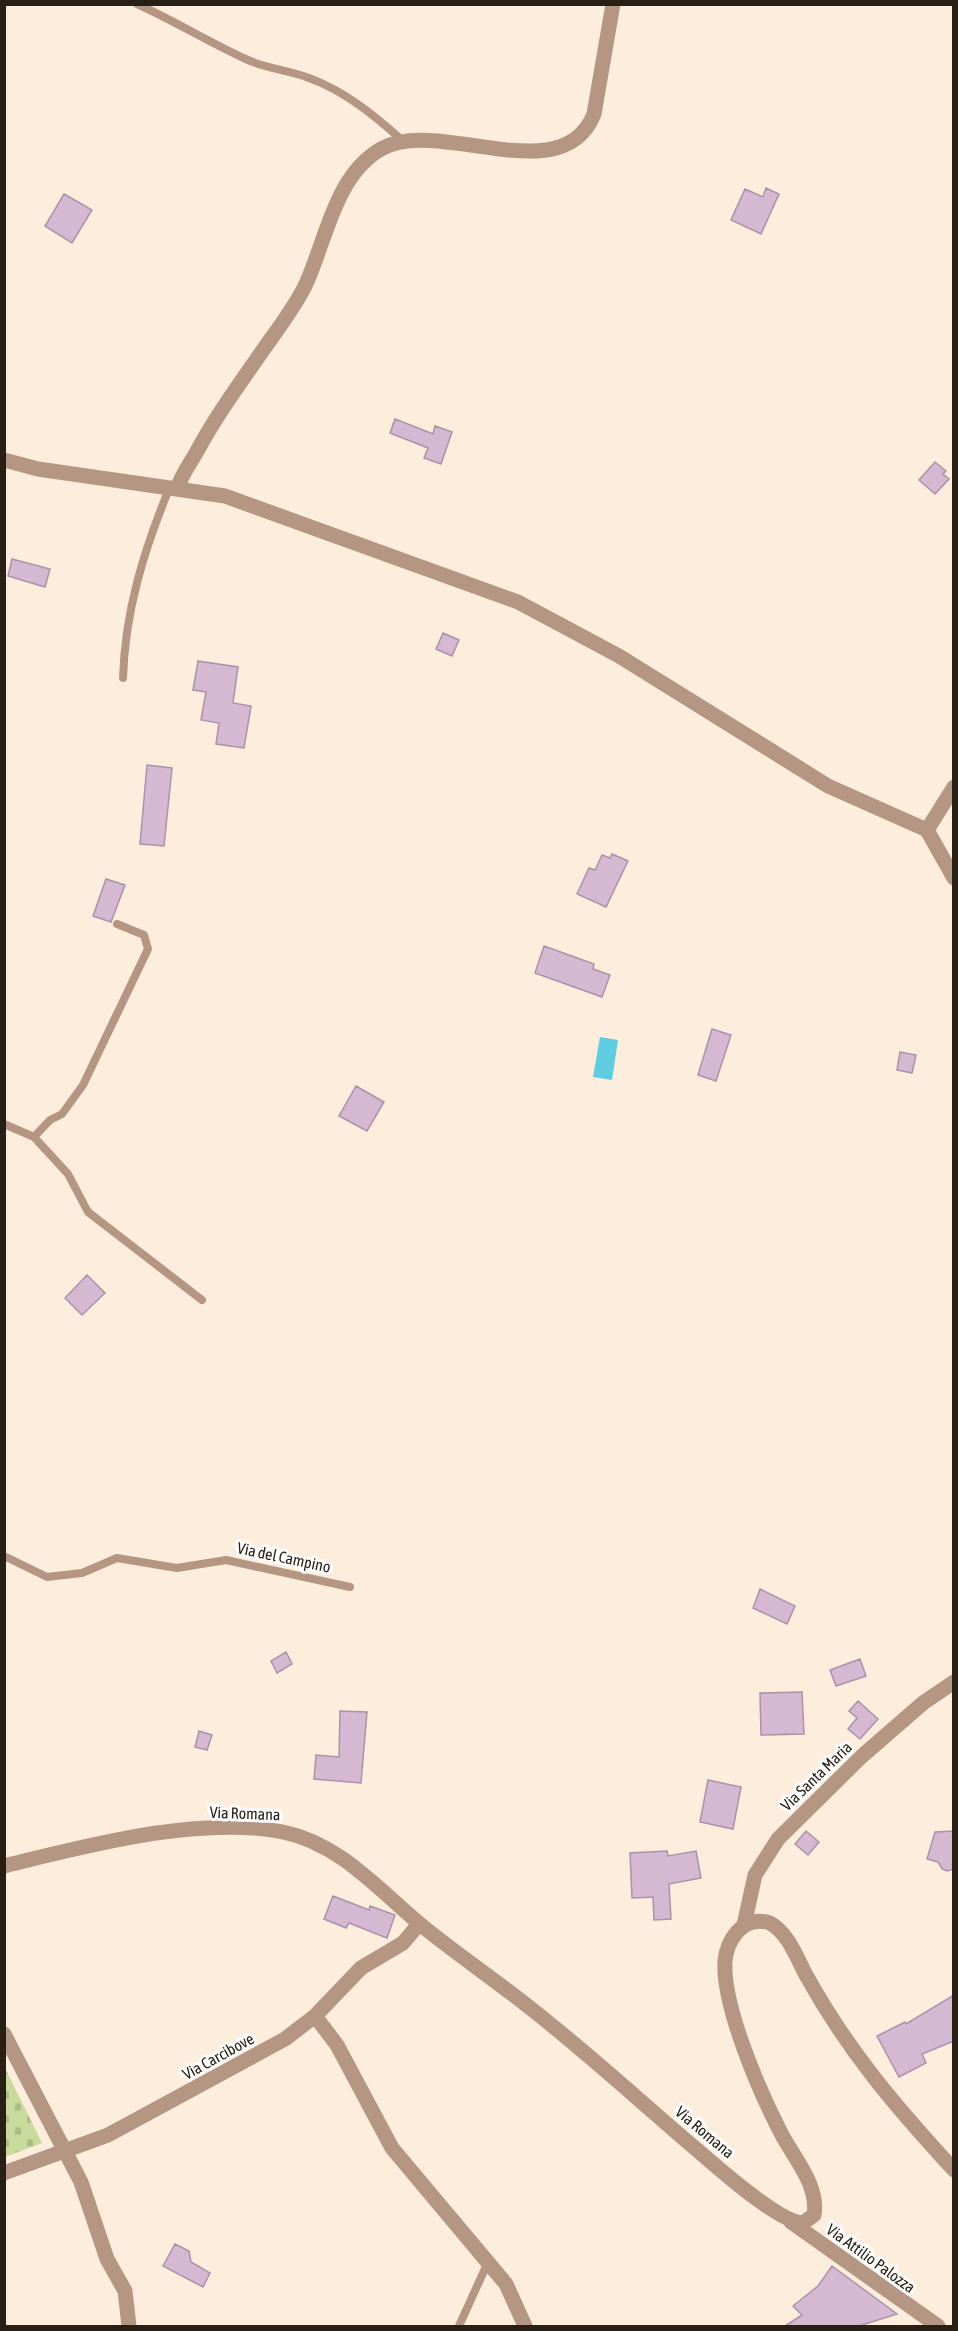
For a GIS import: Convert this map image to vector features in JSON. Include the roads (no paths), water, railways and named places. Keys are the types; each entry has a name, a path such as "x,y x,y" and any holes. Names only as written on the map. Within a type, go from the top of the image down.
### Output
{"street":[{"path":"173,489 219,413 301,295 332,215 350,182 374,154 404,141 523,151 556,148 572,142 588,128 594,114 613,4"},
{"path":"4,460 38,469 173,489 210,492 253,505 518,602 629,662 828,786 927,830 954,878"},
{"path":"927,830 954,787"},
{"name":"Via Santa Maria","path":"744,1925 752,1882 774,1844 855,1762 923,1703 954,1682"},
{"name":"Via Romana","path":"4,1866 92,1846 171,1833 221,1828 273,1830 305,1838 332,1851 419,1924 535,2012 735,2181 784,2216"},
{"path":"784,2216 799,2223 807,2222 814,2215 814,2199 806,2177 782,2134 758,2080 730,1997 725,1977 726,1953 731,1940 744,1925 765,1921 780,1930 855,2055 954,2170"},
{"name":"Via Carcibove","path":"4,2173 119,2130 285,2039 315,2016 361,1968 404,1943 419,1924"},
{"path":"315,2016 337,2045 392,2148 510,2289 525,2326"},
{"path":"4,2034 73,2165 107,2259 125,2292 129,2326"},
{"name":"Via Attilio Palozza","path":"784,2216 938,2326"}],"lane":[{"path":"137,4 252,62 297,74 332,88 369,112 404,141"},
{"path":"123,678 124,639 144,552 173,489"},
{"path":"34,1137 50,1120 62,1114 83,1085 148,949 144,935 117,924"},
{"path":"4,1124 34,1137 68,1174 88,1212 202,1300"},
{"name":"Via del Campino","path":"4,1556 47,1577 82,1573 117,1558 177,1568 226,1560 350,1587"},
{"path":"459,2326 488,2262"}],"water":[{"path":"600,1037 618,1040 612,1080 593,1077"}]}
